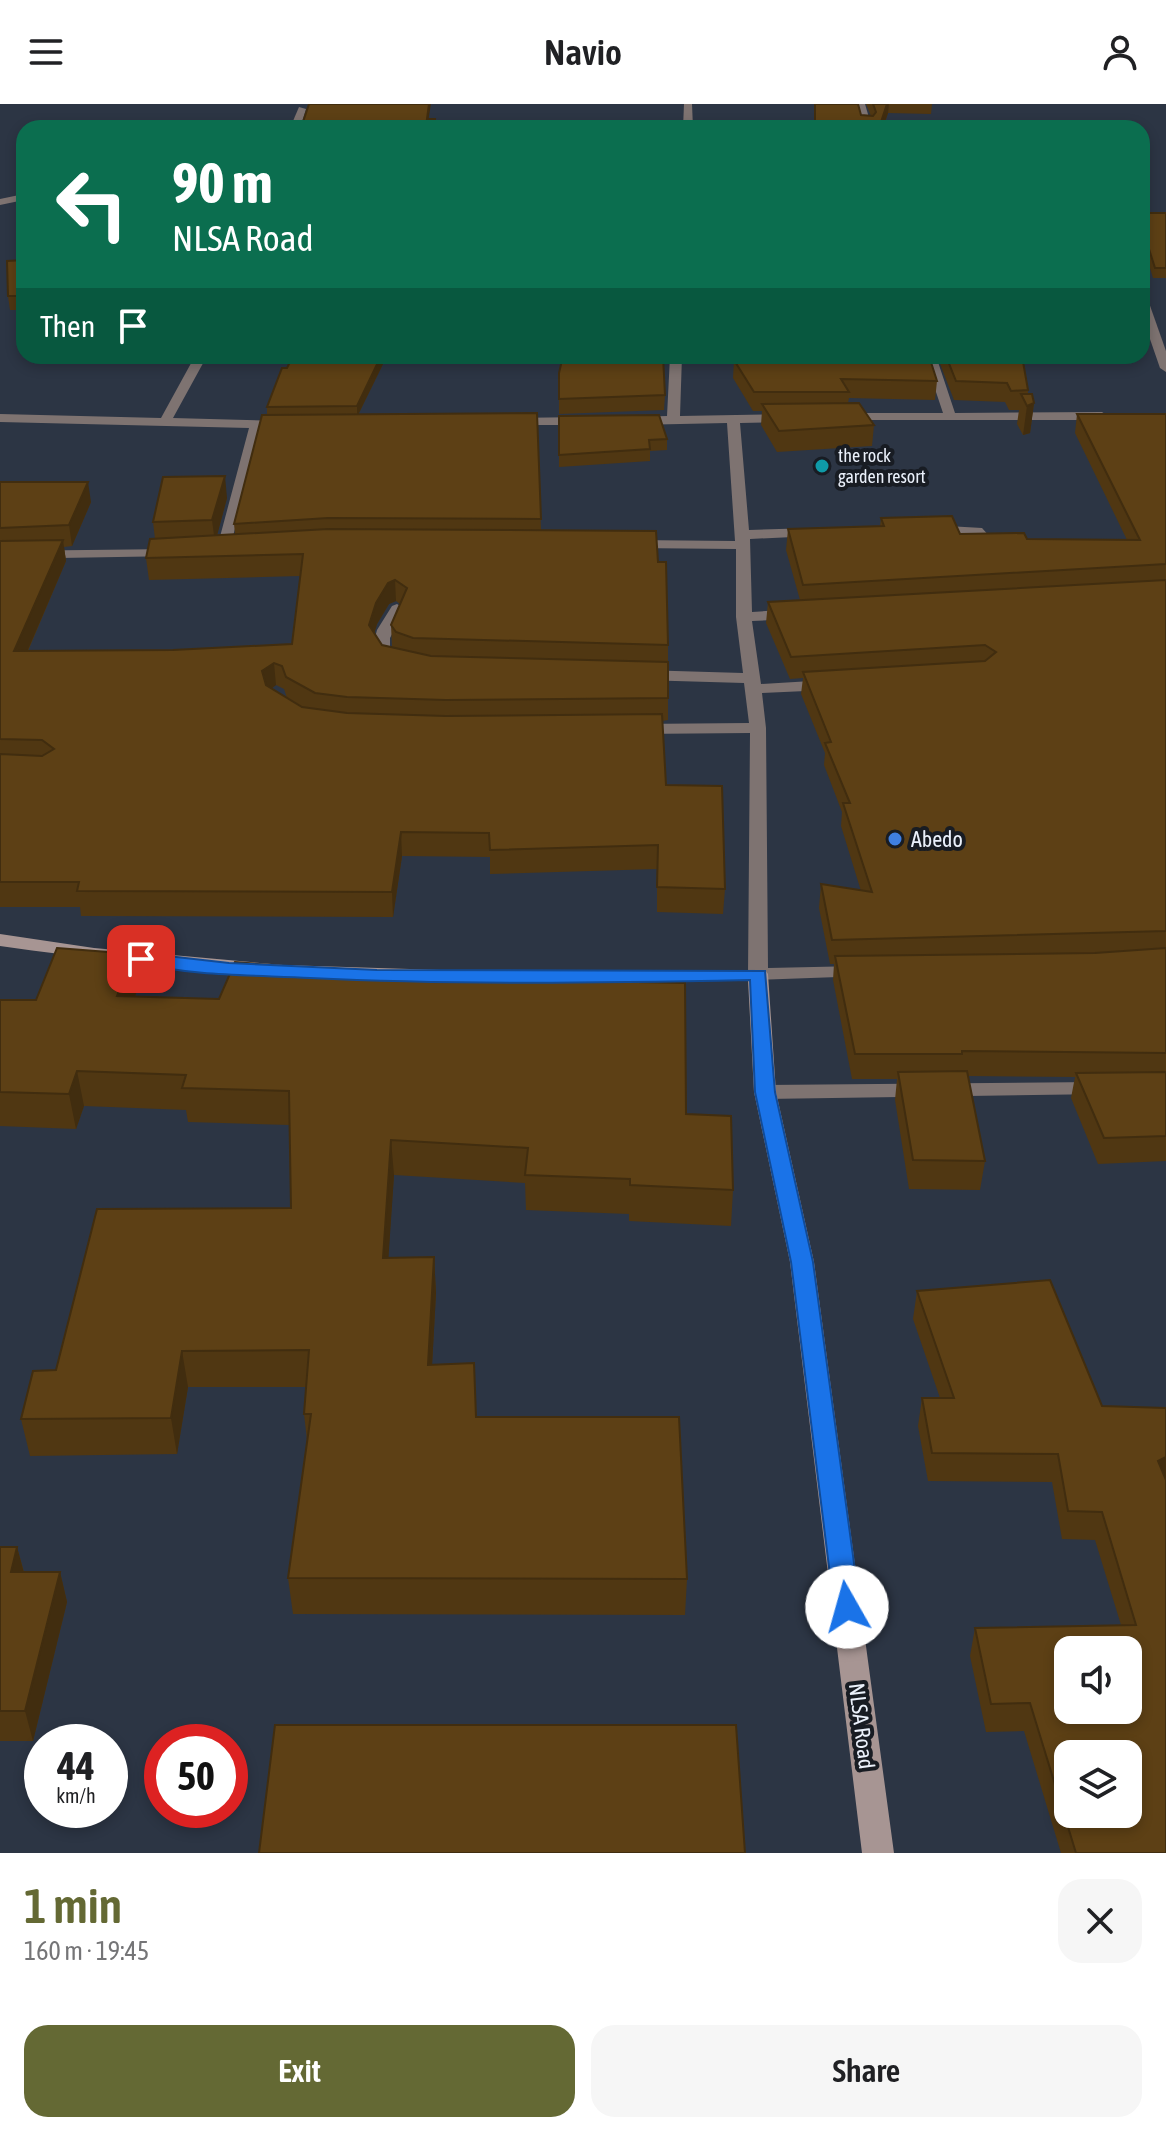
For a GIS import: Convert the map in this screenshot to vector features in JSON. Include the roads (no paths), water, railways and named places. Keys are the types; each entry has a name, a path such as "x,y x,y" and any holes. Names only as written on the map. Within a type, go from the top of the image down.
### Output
{"main road":[{"path":"0,940 229,968 377,976 573,978 758,974"},
{"name":"NLSA Road","path":"758,974 765,1092 802,1262 878,1853"}],"street":[{"path":"298,120 302,109"},
{"path":"1150,323 1166,368"},
{"path":"166,420 197,364"},
{"path":"673,420 676,364"},
{"path":"933,364 950,416"},
{"path":"829,417 1120,416"},
{"path":"0,418 302,425"},
{"path":"626,421 802,418"},
{"path":"733,420 743,540 744,617 758,728 758,974 885,972"},
{"path":"503,422 596,421"},
{"path":"223,548 256,425"},
{"path":"913,529 977,531 993,548"},
{"path":"615,544 743,540 829,532"},
{"path":"0,555 183,553"},
{"path":"397,609 381,637 381,651 386,658 406,666"},
{"path":"744,617 806,614"},
{"path":"626,674 752,684 844,684"},
{"path":"618,729 758,728"},
{"path":"765,1092 1122,1089"}],"place":[{"name":"the rock garden resort","path":"822,466"},
{"name":"Abedo","path":"895,839"}]}
